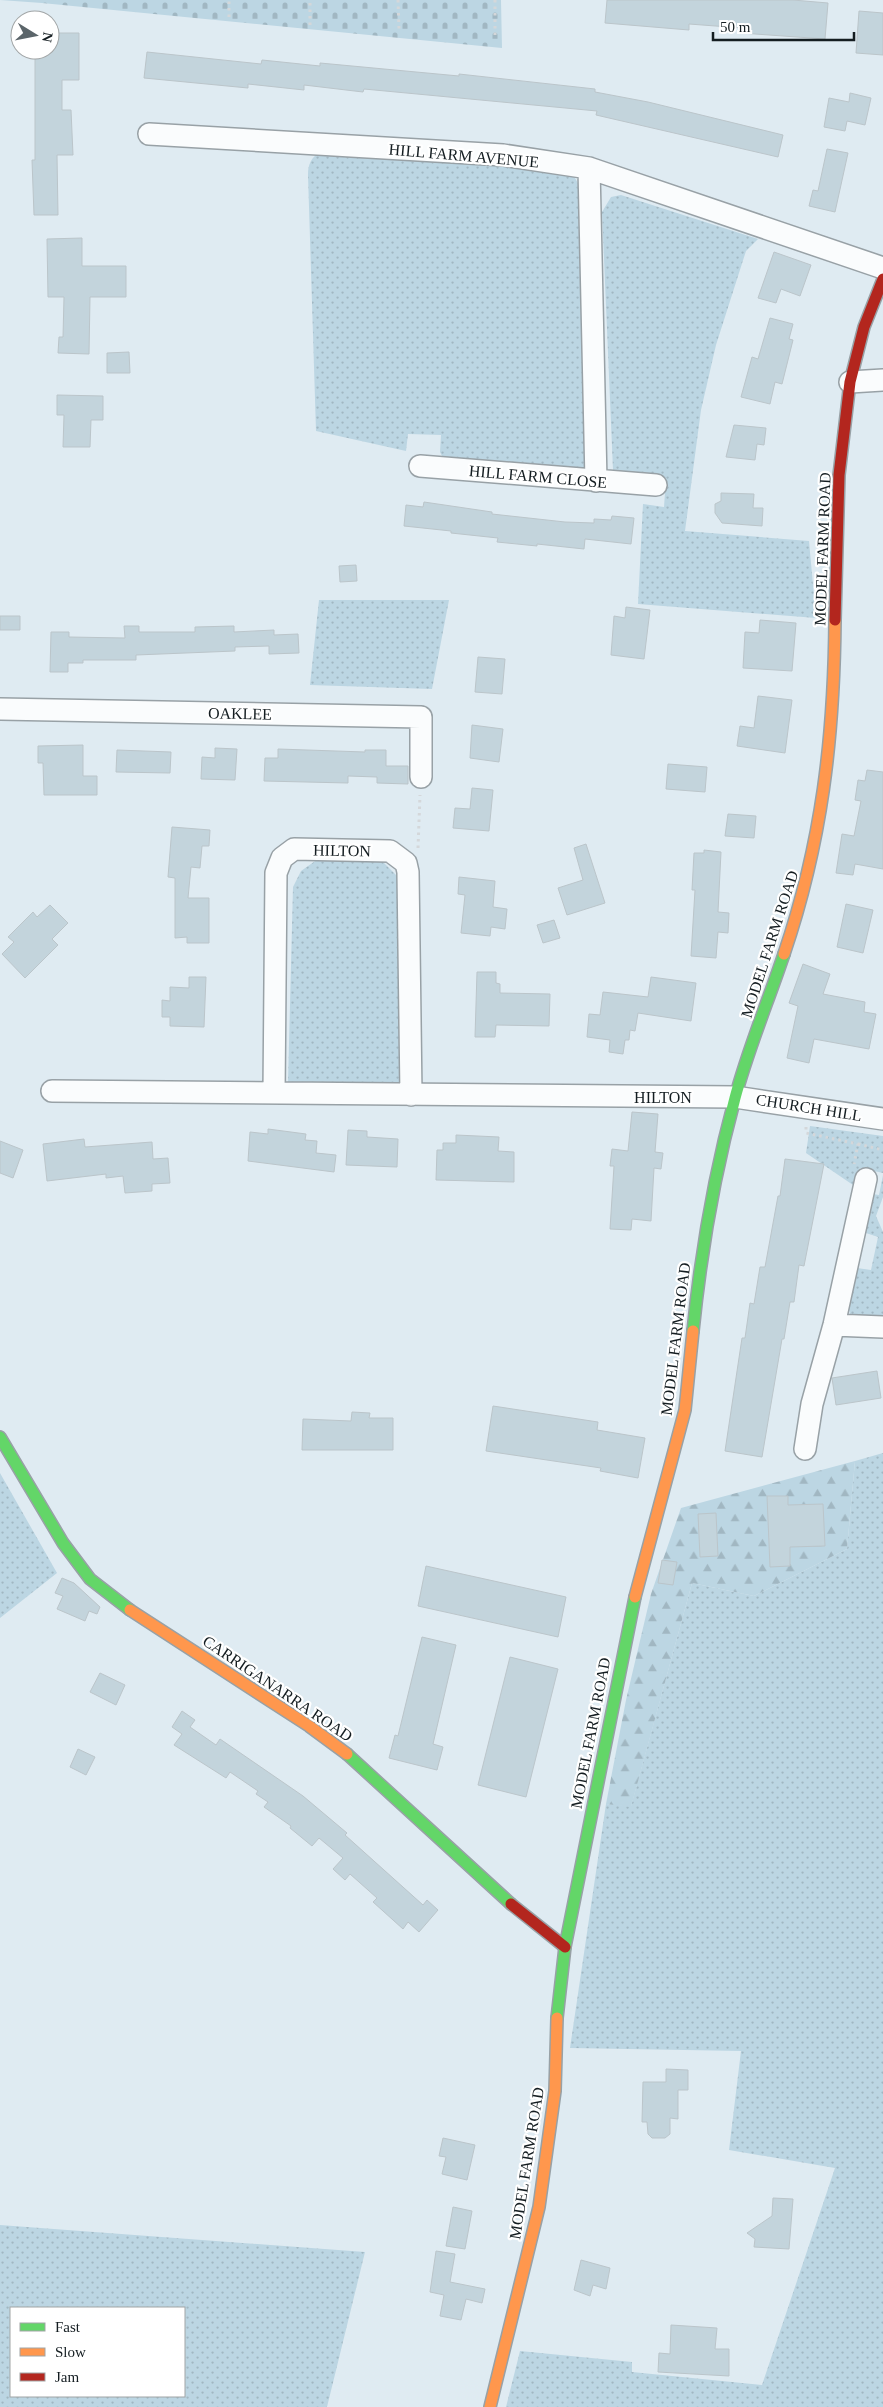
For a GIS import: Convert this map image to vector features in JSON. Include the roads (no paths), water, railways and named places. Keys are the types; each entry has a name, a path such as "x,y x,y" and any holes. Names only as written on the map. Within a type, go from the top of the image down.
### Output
{"main road":[{"name":"MODEL FARM ROAD","path":"490,2407 540,2207 554,2099 557,2023 565,1947 629,1618 685,1410 706,1226 735,1096 801,904 816,843 826,785 835,664 836,530 839,475 850,382 864,326 883,279"},
{"name":"CARRIGANARRA ROAD","path":"0,1437 63,1542 90,1579 123,1604 340,1748 367,1770 507,1900 565,1947"}],"street":[{"name":"HILL FARM AVENUE","path":"149,134 503,155 590,168 883,268"},
{"path":"590,168 596,481"},
{"path":"850,382 883,380"},
{"name":"HILL FARM CLOSE","path":"420,466 656,486"},
{"name":"OAKLEE","path":"0,709 421,718 421,777"},
{"name":"HILTON","path":"274,1093 276,873 282,858 294,849 390,851 406,863 408,872 411,1095"},
{"name":"HILTON","path":"52,1091 735,1096"},
{"name":"CHURCH HILL","path":"735,1096 883,1119"},
{"path":"805,1449 812,1404 834,1325 859,1176"},
{"path":"834,1325 883,1327"}]}
